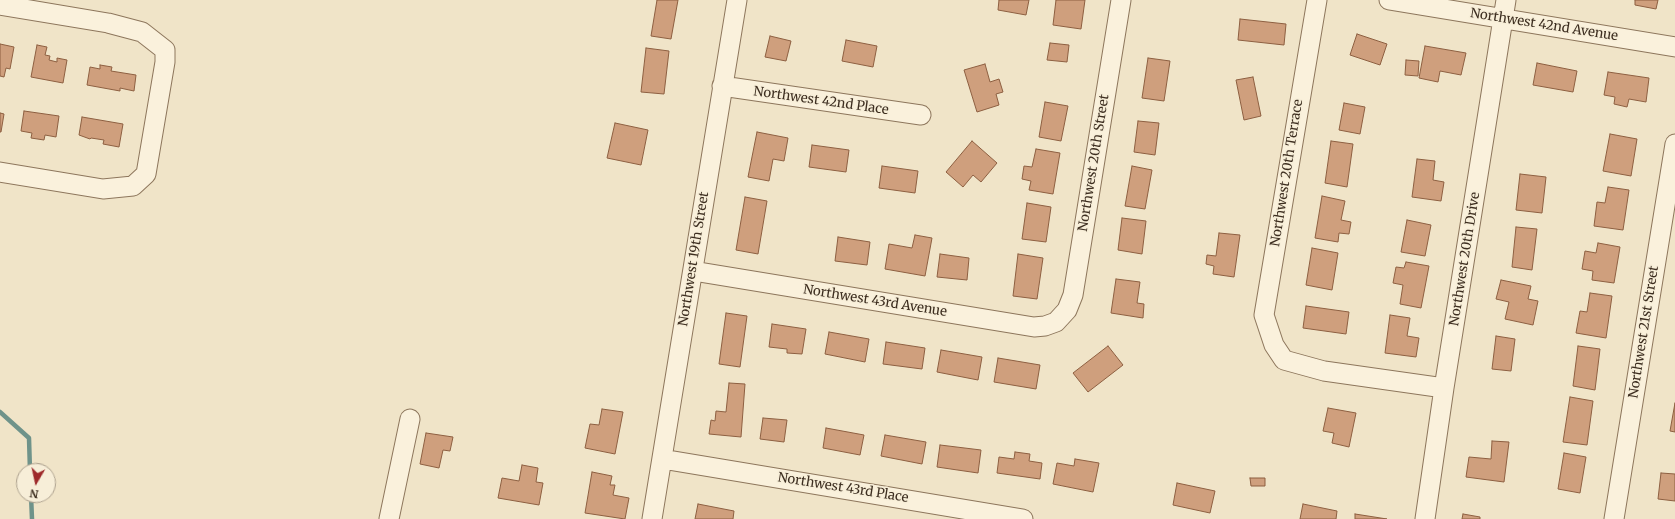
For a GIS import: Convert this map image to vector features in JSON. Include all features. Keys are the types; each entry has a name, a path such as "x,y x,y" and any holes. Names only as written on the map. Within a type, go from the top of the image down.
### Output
{"street":[{"name":"Northwest 19th Street","path":"652,519 737,0"},
{"name":"Northwest 20th Street","path":"1056,322 1067,310 1073,295 1121,0"},
{"name":"Northwest 20th Terrace","path":"1316,0 1264,315 1274,345 1284,360 1324,371 1444,388"},
{"name":"Northwest 42nd Avenue","path":"1389,0 1505,9 1675,47"},
{"path":"0,5 108,23 142,32 165,50 165,62 146,174 133,186 103,189 0,172"},
{"name":"Northwest 20th Drive","path":"1425,519 1444,388 1505,9"},
{"name":"Northwest 42nd Place","path":"722,86 921,115"},
{"name":"Northwest 21st Street","path":"1614,519 1675,144"},
{"name":"Northwest 43rd Avenue","path":"693,271 1034,327 1045,326 1056,322"},
{"path":"390,519 410,419"},
{"name":"Northwest 43rd Place","path":"662,459 1023,519"}],"building":[{"path":"657,0 678,0 671,39 651,36"},
{"path":"999,0 1029,0 1026,15 998,10"},
{"path":"1056,0 1085,0 1081,29 1053,25"},
{"path":"1635,0 1658,0 1656,9 1635,5"},
{"path":"1240,19 1286,24 1284,45 1238,40"},
{"path":"1357,34 1387,44 1380,65 1350,55"},
{"path":"770,36 791,41 786,61 765,57"},
{"path":"846,40 877,46 873,67 842,61"},
{"path":"1050,43 1069,45 1067,62 1047,60"},
{"path":"0,44 14,47 10,69 6,68 4,77 0,76"},
{"path":"37,45 47,47 45,55 50,56 49,60 57,62 57,58 67,60 63,83 31,77"},
{"path":"1425,46 1466,53 1461,75 1440,71 1438,82 1419,78"},
{"path":"646,48 669,51 664,94 641,92"},
{"path":"1148,58 1170,61 1164,101 1142,98"},
{"path":"1406,60 1419,61 1418,76 1405,75"},
{"path":"1537,63 1577,71 1573,92 1533,85"},
{"path":"985,64 990,82 999,79 1003,92 996,94 999,105 977,112 964,70"},
{"path":"100,65 112,67 111,71 136,75 134,91 120,88 120,91 87,85 90,67 100,69"},
{"path":"1608,72 1649,78 1646,102 1629,99 1627,107 1614,104 1615,97 1604,95"},
{"path":"1253,77 1261,116 1244,120 1236,80"},
{"path":"1045,102 1068,106 1061,141 1039,137"},
{"path":"1344,103 1365,107 1360,134 1339,130"},
{"path":"24,111 59,116 56,137 45,135 44,140 31,138 32,133 21,131"},
{"path":"0,113 4,114 1,132 0,132"},
{"path":"82,117 123,124 119,147 103,144 104,140 90,139 79,135"},
{"path":"1138,121 1159,123 1155,155 1134,152"},
{"path":"615,123 648,130 641,165 607,158"},
{"path":"757,132 788,138 784,161 773,159 769,181 748,177"},
{"path":"1610,134 1637,139 1631,176 1603,171"},
{"path":"972,141 997,163 981,182 973,175 963,187 946,172"},
{"path":"1331,141 1353,144 1347,187 1325,183"},
{"path":"812,145 849,150 846,172 809,167"},
{"path":"1036,149 1060,153 1053,194 1029,190 1031,181 1022,179 1024,166 1032,167"},
{"path":"1417,159 1435,161 1433,180 1444,182 1441,201 1412,197"},
{"path":"882,166 918,171 915,193 879,188"},
{"path":"1132,166 1152,170 1145,209 1125,206"},
{"path":"1520,174 1546,177 1542,213 1516,210"},
{"path":"1608,187 1629,190 1623,230 1594,226 1597,202 1605,203"},
{"path":"1322,196 1345,201 1341,220 1351,222 1349,234 1339,233 1338,242 1315,238"},
{"path":"745,197 767,201 758,254 736,250"},
{"path":"1027,203 1051,207 1046,242 1022,239"},
{"path":"1122,218 1146,221 1142,254 1118,250"},
{"path":"1407,220 1431,225 1425,256 1401,252"},
{"path":"1516,227 1537,229 1532,270 1512,267"},
{"path":"1219,233 1240,235 1234,277 1213,274 1214,266 1206,264 1207,255 1216,256"},
{"path":"915,235 932,238 925,276 885,269 889,244 912,248"},
{"path":"838,237 870,242 867,265 835,261"},
{"path":"1598,243 1620,247 1614,283 1592,280 1593,271 1582,269 1585,251 1596,253"},
{"path":"1312,248 1338,253 1332,290 1306,285"},
{"path":"940,254 969,258 967,280 937,277"},
{"path":"1018,254 1043,258 1037,299 1013,296"},
{"path":"1406,262 1429,266 1421,308 1400,304 1403,285 1393,283 1396,267 1404,268"},
{"path":"1116,279 1140,282 1137,303 1144,304 1143,318 1111,313"},
{"path":"1501,280 1531,286 1528,299 1538,301 1533,325 1505,319 1509,302 1496,299"},
{"path":"1590,293 1612,296 1606,338 1576,333 1580,311 1587,312"},
{"path":"1306,306 1349,312 1346,334 1303,328"},
{"path":"726,313 747,316 740,367 719,364"},
{"path":"1390,315 1410,318 1407,336 1419,338 1416,357 1385,353"},
{"path":"772,324 806,329 802,354 787,353 787,349 769,347"},
{"path":"829,332 869,339 865,362 825,354"},
{"path":"1496,336 1515,339 1511,371 1492,369"},
{"path":"886,342 925,348 922,369 883,364"},
{"path":"1108,346 1123,365 1088,392 1073,373"},
{"path":"1578,346 1600,349 1595,390 1573,386"},
{"path":"941,350 982,357 978,380 937,372"},
{"path":"998,358 1040,365 1036,389 994,382"},
{"path":"729,383 745,384 741,437 709,434 711,420 715,421 716,411 726,412"},
{"path":"1570,397 1593,401 1587,445 1563,442"},
{"path":"1675,403 1675,432 1670,431"},
{"path":"1328,408 1356,413 1349,447 1332,443 1334,433 1323,431"},
{"path":"602,409 623,412 615,454 585,448 590,424 599,425"},
{"path":"763,418 787,420 784,442 760,439"},
{"path":"826,428 864,435 860,455 823,448"},
{"path":"426,433 453,437 450,451 443,450 439,468 420,464"},
{"path":"885,435 926,442 922,464 881,456"},
{"path":"1492,441 1509,442 1504,482 1466,477 1469,457 1491,459"},
{"path":"940,445 981,450 978,473 937,467"},
{"path":"1015,452 1030,454 1029,461 1042,463 1040,479 997,473 999,457 1014,459"},
{"path":"1564,453 1586,457 1580,493 1558,489"},
{"path":"1075,459 1099,463 1093,492 1053,484 1057,463 1074,466"},
{"path":"522,465 538,468 536,482 543,483 539,505 498,498 502,478 519,481"},
{"path":"592,472 612,476 610,485 615,485 613,495 629,498 625,519 585,513"},
{"path":"1661,473 1675,474 1675,501 1658,499"},
{"path":"1250,478 1265,478 1265,486 1251,486"},
{"path":"1177,483 1215,491 1210,513 1173,505"},
{"path":"698,504 734,511 733,519 695,519"},
{"path":"1303,504 1337,511 1336,519 1300,519"},
{"path":"1355,514 1387,519 1355,519"},
{"path":"1463,514 1480,517 1480,519 1462,519"}],"waterway":[{"path":"0,412 29,438 30,463"},
{"path":"31,503 32,519"}]}
